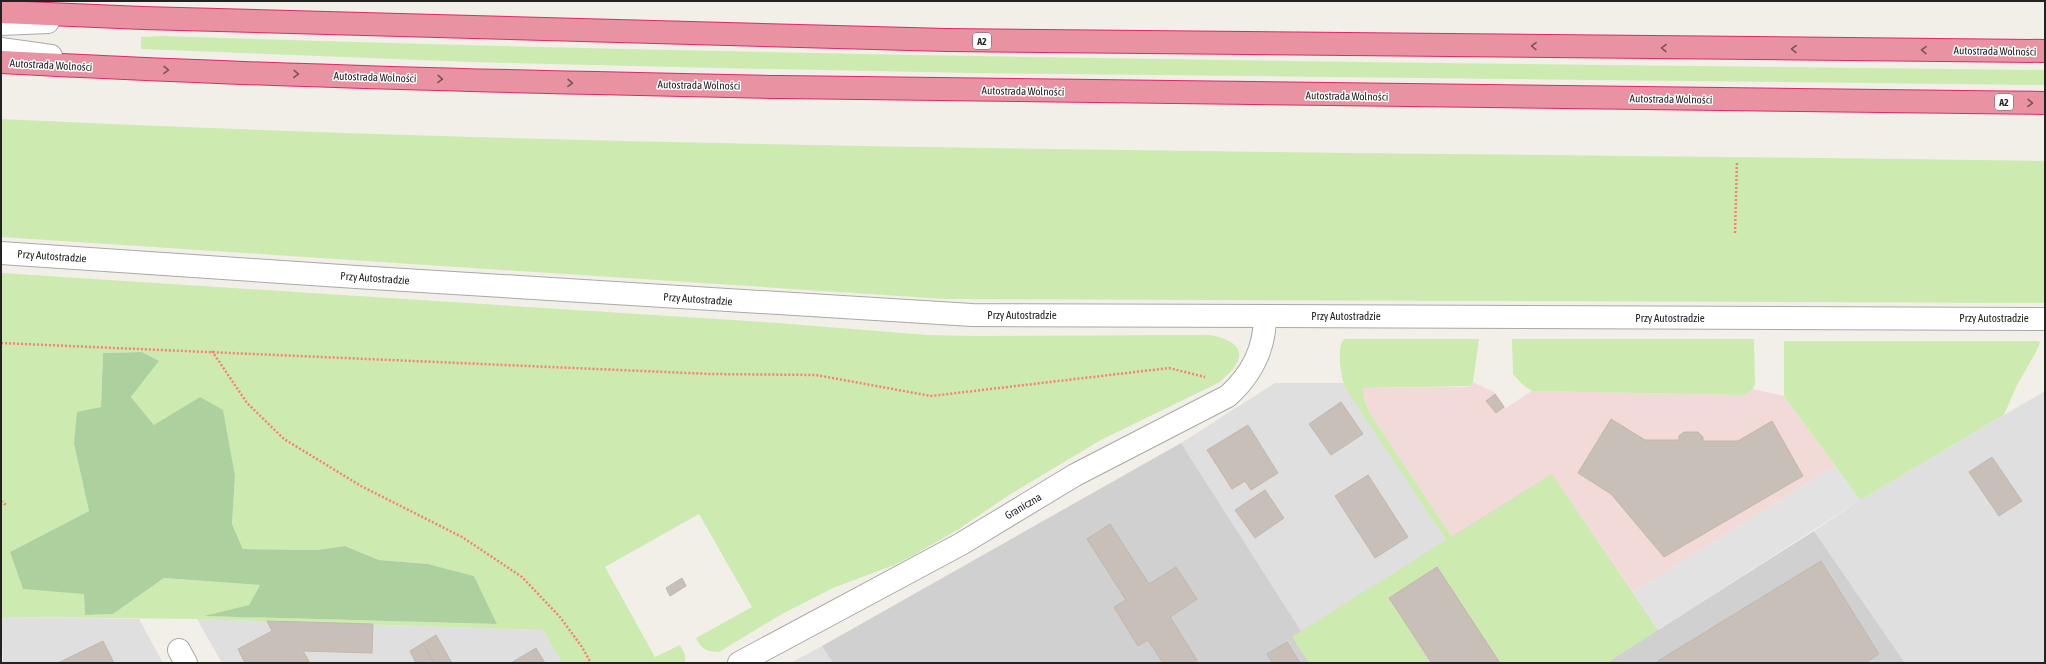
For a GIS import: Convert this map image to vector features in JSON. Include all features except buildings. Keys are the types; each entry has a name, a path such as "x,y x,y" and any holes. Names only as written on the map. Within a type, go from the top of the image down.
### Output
{"highway":[{"name":"Autostrada Wolności","path":"1,12 143,18 947,40 2045,52"},
{"name":"Autostrada Wolności","path":"1,62 141,70 529,82 938,90 2045,103"}],"street":[{"path":"1,24 143,18"},
{"path":"1,49 141,70"},
{"name":"Przy Autostradzie","path":"1,252 932,314 2045,319"},
{"name":"Graniczna","path":"739,663 961,544 1075,475 1228,396 1239,386 1263,343 1265,316"}],"path":[{"path":"1735,234 1738,161"},
{"path":"1,343 212,351 711,374 816,375 931,396 1169,368 1239,386"},
{"path":"212,351 247,403 284,439 361,486 462,537 522,578 560,617 582,647 591,663"},
{"path":"1,501 6,505"}],"shaded area":[{"path":"1473,382 1494,392 1506,408 1532,391 1745,395 1753,389 1784,396 1835,466 1633,592 1552,474 1452,537 1369,412 1363,394 1363,388 1466,387 1471,386"},
{"path":"1275,383 1343,383 1446,540 1301,631 1181,443"},
{"path":"2045,391 2045,663 1905,663 1814,531 1860,500"},
{"path":"1181,443 1301,631 1552,474 1658,630 1814,531 1905,663 833,663 822,646"},
{"path":"1835,466 1860,500 1658,630 1633,592"},
{"path":"12,617 139,619 163,663 3,663 1,619"},
{"path":"197,619 543,630 562,663 222,663"},
{"path":"822,646 833,663 791,663"}],"green space":[{"path":"162,36 868,54 1339,62 2045,70 2045,85 973,73 472,62 141,49 141,37"},
{"path":"1,119 256,130 767,144 1023,149 2045,161 2045,303 945,299 1,237"},
{"path":"1,273 778,323 927,335 1210,335 1231,342 1237,347 1239,353 1238,360 1234,367 1228,375 1218,383 1101,440 1009,495 959,529 914,555 894,565 833,588 782,614 719,652 705,649 700,645 696,638 752,607 699,514 605,567 655,657 680,645 685,655 685,663 562,663 543,630 197,619 12,617 1,619","holes":["142,352 159,361 131,397 155,426 200,397 235,476 232,524 243,549 316,550 345,546 379,560 428,564 474,576 497,624 206,616 249,605 260,585 164,578 113,614 85,615 84,594 10,552 89,511 74,444 101,407 103,353"]},
{"path":"1344,339 1479,339 1473,382 1471,386 1363,388 1364,399 1369,412 1452,537 1552,474 1658,630 1607,663 1500,663 1437,567 1390,598 1430,663 1309,663 1292,637 1446,540 1346,389 1342,378 1340,364 1340,349"},
{"path":"1512,339 1754,339 1755,383 1753,389 1745,395 1532,391 1522,384 1513,374"},
{"path":"1784,341 2039,341 2040,343 2017,385 2004,415 1860,500 1784,396"},
{"path":"142,352 159,361 131,397 154,425 200,397 223,410 235,476 232,524 243,549 316,550 345,546 379,560 428,564 474,576 497,624 204,616 249,605 260,585 164,578 113,614 85,615 84,594 23,589 10,552 89,511 74,444 77,412 101,407 103,353"}]}
